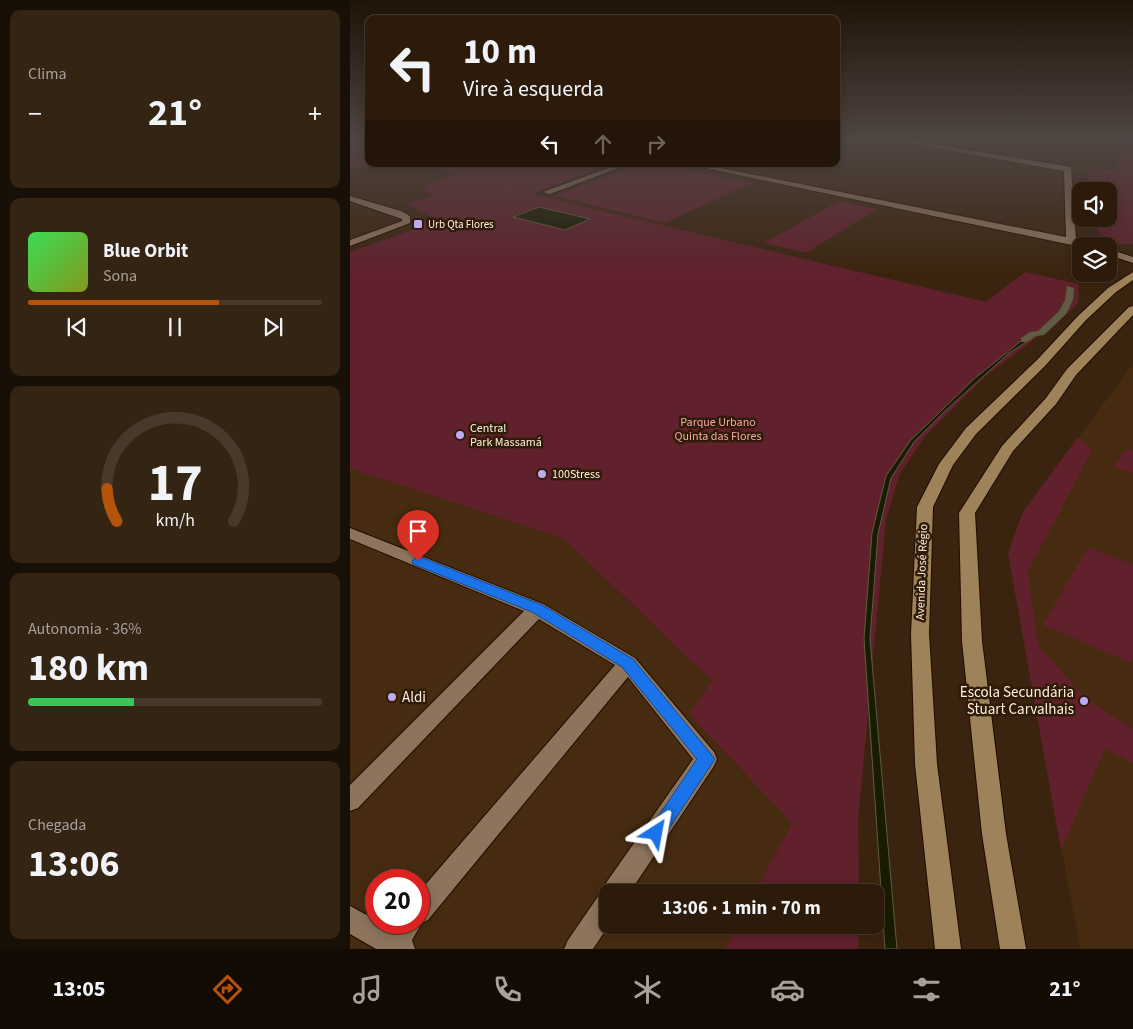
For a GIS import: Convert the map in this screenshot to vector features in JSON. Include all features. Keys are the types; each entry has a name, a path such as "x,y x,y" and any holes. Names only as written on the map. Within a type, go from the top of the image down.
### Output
{"street":[{"path":"547,192 566,185"},
{"path":"795,185 1071,241 1069,185"},
{"path":"350,198 398,213 407,218 406,223 396,228 350,243"},
{"path":"1117,255 1133,260"},
{"name":"Avenida José Régio","path":"948,949 926,764 920,634 925,507 946,464 971,431 1041,363 1082,318 1112,290 1133,275"},
{"path":"1013,949 994,834 972,641 967,513 1007,449 1051,400 1071,372 1133,308"},
{"path":"350,533 537,609 628,663 706,759 620,884"},
{"path":"350,801 537,609"},
{"path":"430,898 628,663"},
{"path":"577,949 599,917"},
{"path":"350,918 398,946 404,934"}],"shaded area":[{"path":"539,207 590,219 565,230 513,217"},
{"path":"1031,333 1039,334 1009,353 945,411 914,442 891,478 878,534 870,639 897,949 885,949 884,884 881,884 864,638 872,533 886,476 910,441 974,379"},
{"name":"Escola Secundária Stuart Carvalhais","path":"1133,364 1133,949 1080,949 1008,553 1023,512"},
{"path":"350,469 563,538 712,681 853,884 599,884 599,934 859,934 858,949 350,949"}],"green space":[{"name":"Parque Urbano Quinta das Flores","path":"427,185 554,185 531,194 986,302 1025,272 1079,284 1078,303 1048,332 1037,337 987,375 926,435 900,473 886,519 858,821 859,884 759,884 792,823 689,714 712,681 563,538 350,469 350,252 412,230 432,217 405,203 433,196 420,188"},
{"path":"583,185 747,185 664,223 555,196"},
{"path":"1117,185 1133,185 1133,244 1117,245 1117,237 1102,237 1096,227 1117,227"},
{"path":"839,201 877,209 806,253 764,243"},
{"path":"1078,437 1092,450 1028,572 1038,645 1086,699 1133,729 1133,763 1105,749 1061,850 1008,553 1023,512"},
{"path":"1126,449 1133,451 1133,473 1114,467"},
{"path":"1088,547 1133,565 1133,658 1131,663 1043,625"},
{"path":"732,934 859,934 858,949 725,949"}],"waterway":[{"path":"1024,340 1033,334 1041,333 1063,312 1069,300 1070,288"}],"place":[{"name":"Urb Qta Flores","path":"418,224"},
{"name":"Central Park Massamá","path":"460,435"},
{"name":"100Stress","path":"542,474"},
{"name":"Aldi","path":"392,697"},
{"name":"Escola Secundária Stuart Carvalhais","path":"1084,701"}],"route":[{"path":"418,561 537,609 628,663 706,759 656,833"}]}
